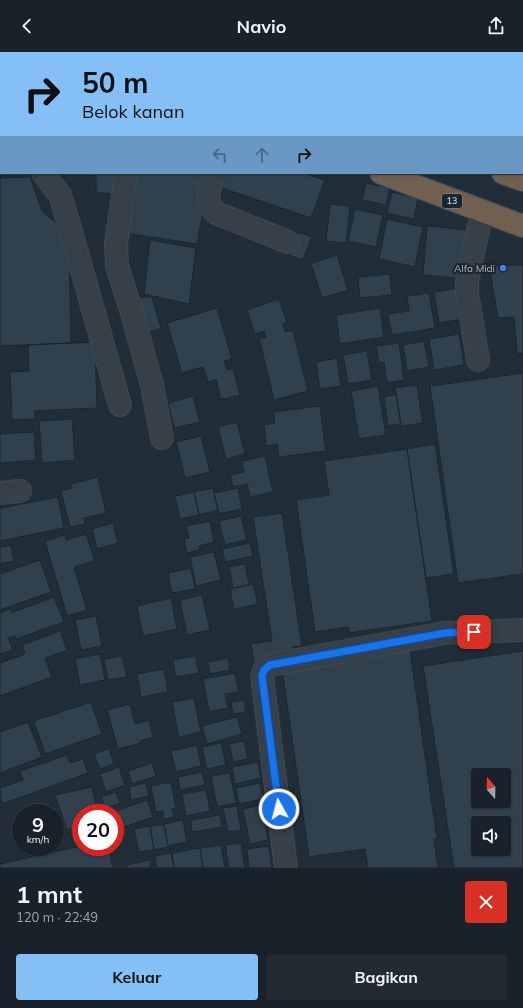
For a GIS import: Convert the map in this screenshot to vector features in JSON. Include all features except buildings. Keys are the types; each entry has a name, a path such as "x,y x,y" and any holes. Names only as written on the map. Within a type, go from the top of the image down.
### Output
{"highway":[{"name":"13","path":"384,174 482,212 523,226"}],"lane":[{"path":"43,174 60,195 120,405"},
{"path":"126,174 116,244 117,266 152,385 162,438"},
{"path":"214,174 208,196 209,207 216,212 288,242"},
{"path":"478,360 467,292 467,281 482,212"},
{"path":"286,868 262,676 264,670 270,665 445,633 523,630"}],"place":[{"name":"Alfa Midi","path":"503,268"}],"route":[{"path":"279,809 262,676 264,670 270,665 445,633 474,632"}]}
